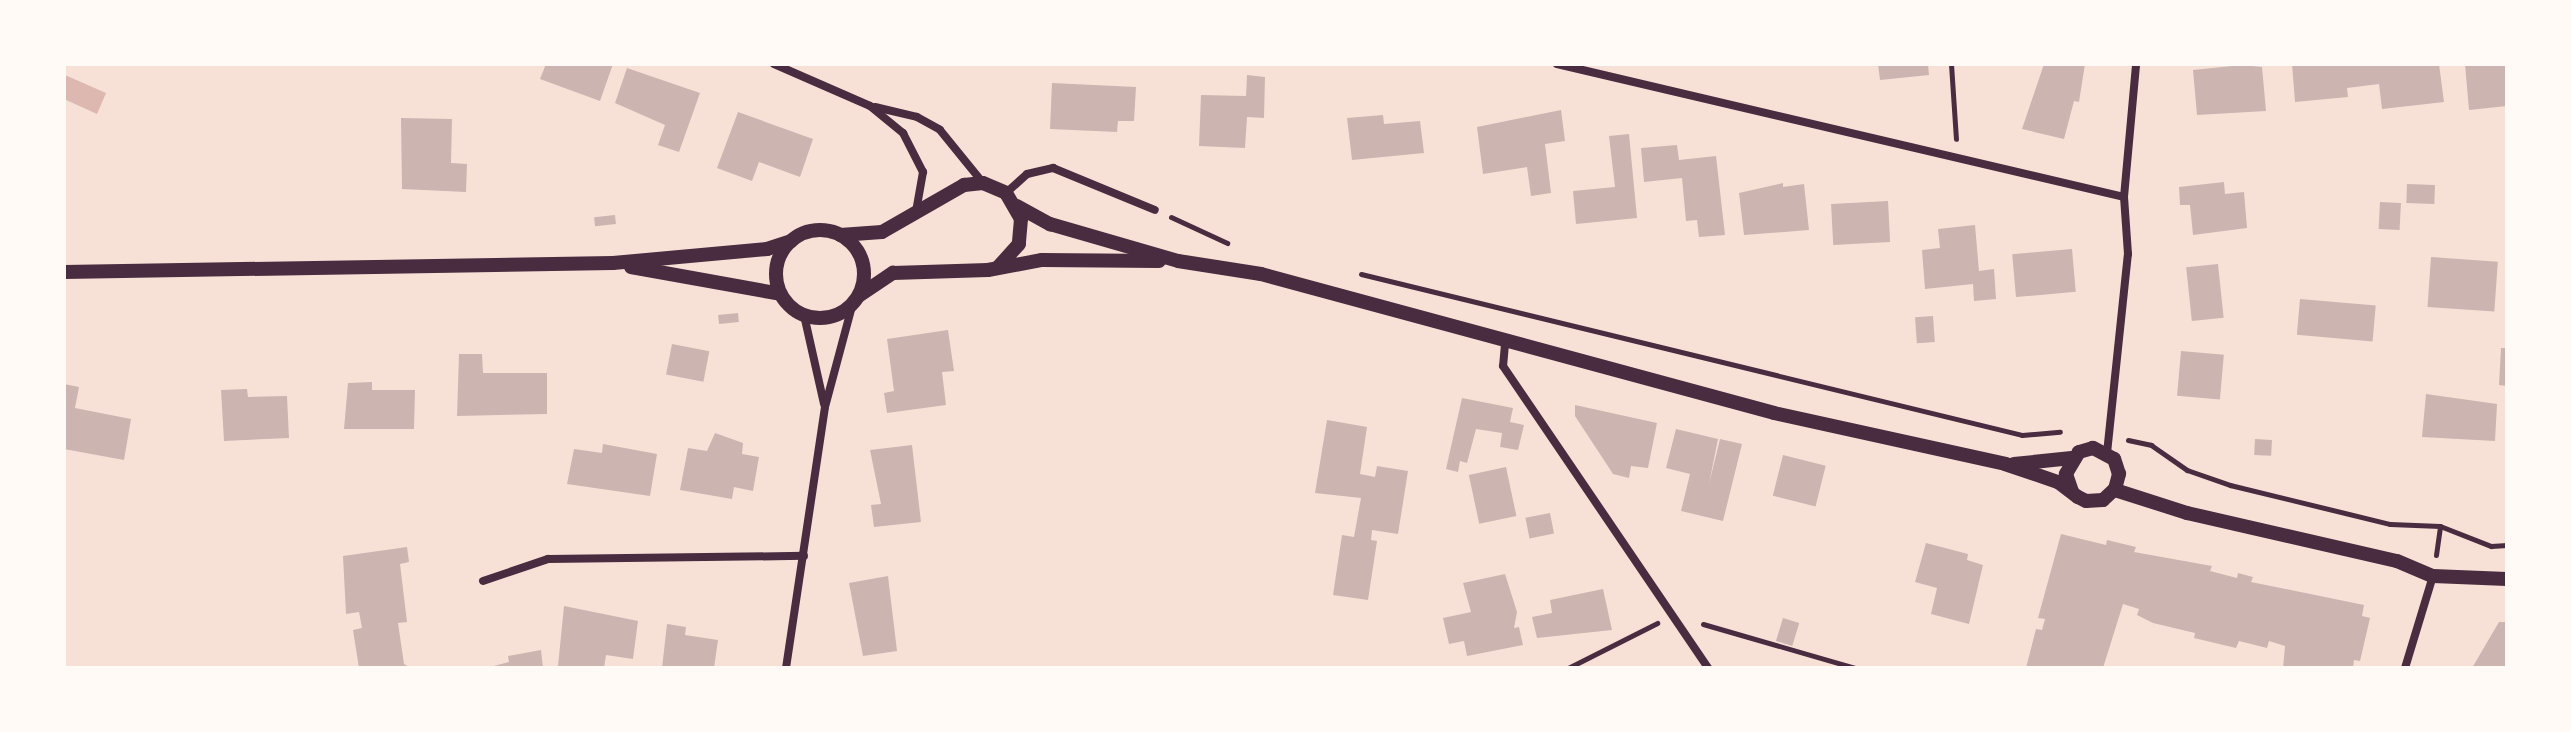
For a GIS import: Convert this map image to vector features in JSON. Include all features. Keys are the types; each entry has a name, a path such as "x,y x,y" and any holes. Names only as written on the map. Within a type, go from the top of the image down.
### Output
{"street":[{"path":"774,64 870,106 917,117 940,130 983,183 1006,193 1017,206 1050,224 1178,261 1261,274 1505,344 1774,413 2005,464 2095,502 2115,490 2119,474 2107,453 2128,254 2124,197 2136,64"},
{"path":"1557,64 2124,197"},
{"path":"870,106 903,133 919,158 923,183 914,213"},
{"path":"1006,193 1027,174 1053,168 1155,210"},
{"path":"64,272 613,263 767,249 815,230 840,235 882,232 964,185 983,183"},
{"path":"998,267 1019,244 1017,206"},
{"path":"786,668 825,407 864,268 860,254 840,235"},
{"path":"781,294 778,260 791,241"},
{"path":"804,315 837,315 893,273 998,267 1042,260 1178,261"},
{"path":"613,263 781,294 804,315 825,407"},
{"path":"1505,344 1503,366 1708,668"},
{"path":"2005,464 2072,458 2086,449 2107,453"},
{"path":"2072,458 2066,474 2072,491"},
{"path":"2115,490 2172,509 2397,561 2433,576 2507,579"},
{"path":"483,581 548,559 804,556"},
{"path":"2405,668 2433,576"}],"path":[{"path":"1951,64 1958,134 1953,156"},
{"path":"1155,210 1230,245"},
{"path":"1350,271 2022,435 2087,430 2151,445 2187,470 2230,485 2390,524 2440,526 2491,546 2507,545"},
{"path":"1568,668 1672,615 1855,668"}],"shaded area":[{"path":"65,75 106,93 97,114 64,99"}],"building":[{"path":"546,64 613,64 600,101 540,79"},
{"path":"1878,64 1928,64 1929,75 1880,80"},
{"path":"2044,64 2085,64 2079,102 2074,101 2064,139 2022,129"},
{"path":"2292,64 2439,64 2444,102 2382,109 2379,84 2347,88 2348,97 2295,102"},
{"path":"2465,64 2507,64 2507,106 2469,110"},
{"path":"2242,65 2262,67 2266,111 2197,115 2193,70"},
{"path":"627,68 700,93 679,152 658,145 665,125 615,103"},
{"path":"1247,75 1265,77 1264,118 1247,117 1245,148 1199,146 1201,95 1246,96"},
{"path":"1052,83 1136,87 1134,121 1118,121 1117,132 1050,129"},
{"path":"1561,110 1565,141 1545,144 1551,193 1531,196 1527,167 1483,174 1477,127"},
{"path":"738,112 813,139 800,177 759,162 752,181 717,168"},
{"path":"1383,115 1384,124 1420,121 1424,153 1352,160 1347,118"},
{"path":"401,118 452,119 451,163 467,164 466,192 402,189"},
{"path":"1629,134 1637,218 1576,224 1573,191 1615,187 1609,136"},
{"path":"1677,145 1679,160 1716,156 1725,235 1699,237 1697,220 1686,221 1682,178 1644,182 1641,148"},
{"path":"2224,182 2225,194 2244,192 2247,228 2193,235 2190,205 2180,205 2179,187"},
{"path":"1783,183 1783,187 1804,184 1809,230 1744,235 1739,193"},
{"path":"2407,184 2435,185 2434,204 2406,203"},
{"path":"1888,201 1890,242 1833,245 1831,204"},
{"path":"2380,202 2401,203 2400,230 2379,229"},
{"path":"615,215 616,224 595,226 594,217"},
{"path":"1975,225 1979,271 1994,269 1996,299 1974,301 1973,284 1925,289 1922,250 1940,248 1938,229"},
{"path":"2072,249 2076,292 2016,297 2012,254"},
{"path":"2431,257 2498,262 2494,312 2428,307"},
{"path":"2218,264 2224,318 2192,321 2186,267"},
{"path":"2300,299 2376,306 2373,341 2297,335"},
{"path":"738,313 739,322 719,324 718,315"},
{"path":"1933,316 1935,342 1917,343 1915,317"},
{"path":"948,330 954,371 942,372 946,405 887,413 884,393 894,391 887,339"},
{"path":"672,344 709,351 703,382 666,374"},
{"path":"2501,348 2507,348 2507,386 2499,385"},
{"path":"2181,351 2224,355 2220,400 2177,396"},
{"path":"459,354 482,354 483,373 547,373 547,414 457,416"},
{"path":"372,382 372,390 415,390 414,429 344,429 348,383"},
{"path":"64,384 79,387 75,408 131,419 124,460 64,449"},
{"path":"247,389 248,397 287,396 289,438 224,441 221,390"},
{"path":"2426,394 2497,404 2495,441 2422,437"},
{"path":"1462,398 1513,408 1510,422 1524,425 1518,450 1500,447 1502,433 1476,429 1467,463 1460,461 1458,472 1446,469"},
{"path":"1575,405 1657,423 1648,468 1631,466 1629,478 1613,474 1575,416"},
{"path":"1327,420 1367,427 1360,474 1375,477 1377,466 1408,471 1398,534 1372,530 1371,540 1377,541 1368,600 1333,595 1342,535 1354,537 1361,498 1315,493"},
{"path":"1676,429 1718,439 1709,484 1720,439 1742,444 1723,521 1681,511 1690,474 1666,468"},
{"path":"715,433 743,443 742,454 759,457 753,491 734,487 732,499 680,490 688,448 707,451"},
{"path":"2255,439 2272,440 2271,456 2254,455"},
{"path":"603,444 657,454 650,496 567,484 574,449 602,453"},
{"path":"912,445 921,522 874,527 871,505 881,504 870,450"},
{"path":"1783,455 1826,466 1816,506 1773,496"},
{"path":"1506,467 1516,516 1479,524 1469,475"},
{"path":"1550,513 1554,534 1529,538 1525,518"},
{"path":"2061,534 2106,545 2107,540 2136,547 2134,552 2212,566 2210,571 2237,578 2238,573 2253,577 2251,582 2364,605 2362,616 2370,618 2360,661 2354,660 2353,668 2283,668 2285,646 2269,641 2267,648 2239,641 2236,648 2194,638 2195,633 2153,623 2137,615 2139,609 2123,604 2103,668 2026,668 2036,629 2042,630 2045,619 2038,618"},
{"path":"1926,543 1968,554 1967,560 1983,565 1969,624 1931,614 1937,588 1915,582"},
{"path":"407,547 409,562 400,564 407,622 398,623 404,664 411,668 359,668 353,630 362,628 359,612 346,614 343,556"},
{"path":"1505,574 1517,612 1514,628 1519,627 1523,645 1467,656 1464,641 1449,644 1443,618 1471,612 1463,583"},
{"path":"888,576 897,651 863,656 849,583"},
{"path":"1603,589 1612,630 1537,638 1532,617 1552,613 1550,600"},
{"path":"564,606 638,621 633,659 606,655 604,668 558,666"},
{"path":"1783,618 1799,623 1792,646 1776,641"},
{"path":"2499,622 2507,622 2507,668 2472,668"},
{"path":"667,624 686,627 685,635 718,640 714,668 662,668"},
{"path":"541,650 543,668 486,668 509,662 508,656"}]}
